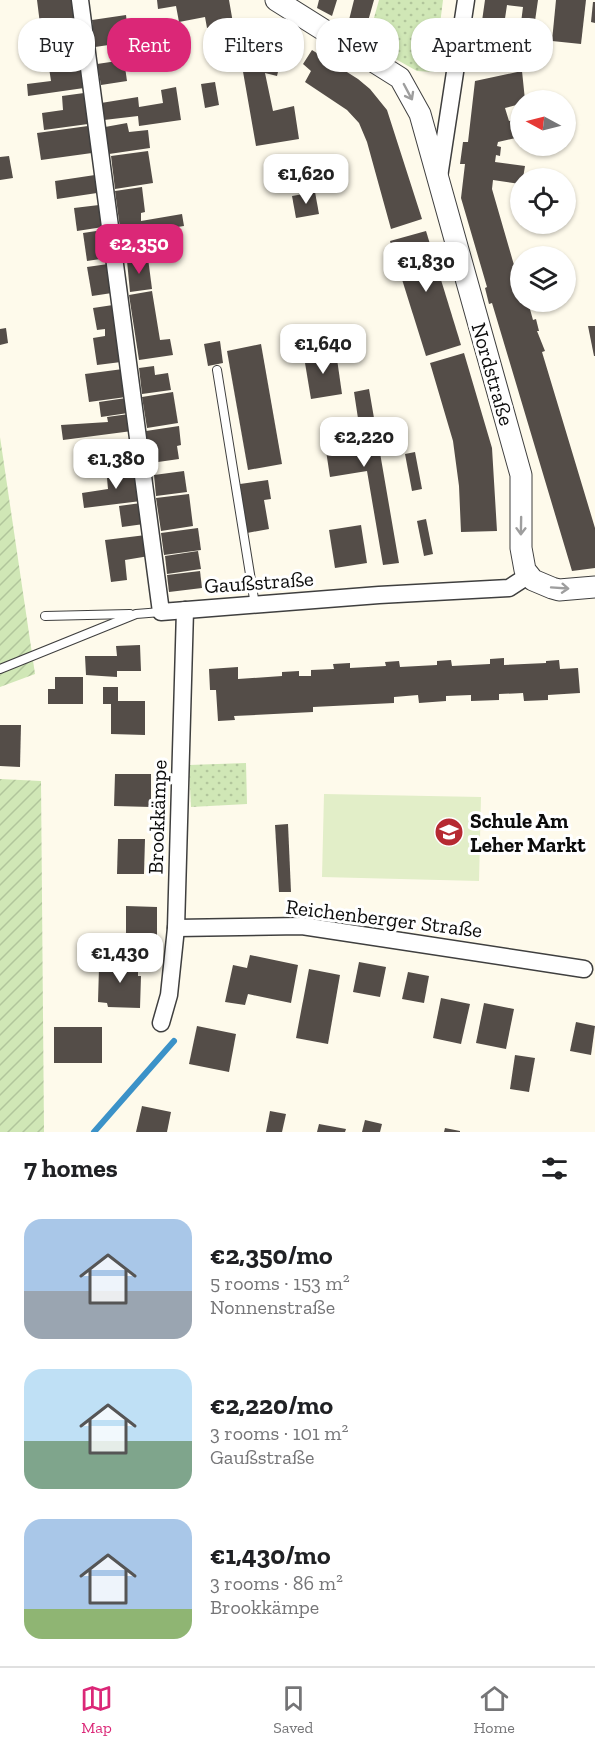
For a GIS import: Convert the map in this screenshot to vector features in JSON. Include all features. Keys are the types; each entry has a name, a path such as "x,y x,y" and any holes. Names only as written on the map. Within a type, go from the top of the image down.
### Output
{"street":[{"path":"80,0 161,612"},
{"name":"Nordstraße","path":"276,0 400,78 420,114 521,475 521,548 525,570 529,575"},
{"path":"438,179 466,0"},
{"path":"529,575 540,583 559,590 595,587"},
{"name":"Gaußstraße","path":"161,612 379,595 509,588 529,575"},
{"name":"Brookkämpe","path":"161,1023 169,995 176,928 185,610"},
{"name":"Reichenberger Straße","path":"176,928 302,926 584,969"}],"lane":[{"path":"217,370 255,605"},
{"name":"Gaußstraße","path":"0,669 136,614 161,612"},
{"path":"45,616 136,614"}],"green space":[{"path":"379,0 443,0 441,18 411,18 411,68 399,61 399,18 374,18"},
{"path":"0,437 35,674 0,687"},
{"path":"246,763 247,804 191,807 189,765"},
{"path":"0,779 41,781 44,1132 0,1132"},
{"path":"324,794 481,797 479,881 322,877"}],"building":[{"path":"37,0 73,0 75,18 39,18"},
{"path":"157,0 229,0 232,18 205,17 191,20 178,18 176,6 158,9"},
{"path":"319,0 337,0 332,16 317,8"},
{"path":"354,0 374,0 369,18 350,18"},
{"path":"485,0 538,0 535,18 522,18 523,7 507,5 505,18 482,18"},
{"path":"556,0 586,0 581,44 553,41"},
{"path":"593,2 595,2 595,23 591,22"},
{"path":"126,15 126,18 107,18 107,45 95,47 95,20"},
{"path":"312,50 316,53 316,72 347,72 370,89 387,110 422,219 391,229 367,142 359,123 347,110 305,82 311,71 304,62"},
{"path":"107,63 107,72 126,72 127,81 101,85 97,64"},
{"path":"50,72 82,72 84,88 28,96 27,84 51,81"},
{"path":"243,72 278,72 277,76 265,73 273,111 294,106 299,139 256,146"},
{"path":"522,72 524,90 510,90 510,107 505,108 510,121 510,139 498,142 497,146 501,147 500,156 496,155 495,162 525,166 525,168 510,168 510,183 493,180 492,189 510,251 510,312 531,312 533,320 536,319 539,331 537,331 545,351 542,352 595,528 595,568 572,571 492,303 489,304 485,288 487,287 461,198 465,164 460,164 463,142 468,142 475,81"},
{"path":"215,82 219,105 205,108 201,84"},
{"path":"176,87 181,120 139,126 138,116 104,120 101,103 138,97 139,107 163,103 161,90"},
{"path":"84,93 88,124 44,130 42,113 63,110 62,96"},
{"path":"127,123 129,132 148,130 150,148 109,154 105,127"},
{"path":"88,126 92,153 41,160 37,133"},
{"path":"148,151 153,183 115,189 111,156"},
{"path":"9,156 13,178 0,180 0,157"},
{"path":"95,175 97,193 57,199 55,181"},
{"path":"142,187 145,212 141,213 141,221 182,214 184,226 165,229 167,244 160,245 161,252 124,258 115,191"},
{"path":"315,192 319,214 296,218 292,196"},
{"path":"99,205 103,227 77,231 74,208"},
{"path":"103,230 107,258 87,261 83,233"},
{"path":"426,231 461,345 426,356 390,241"},
{"path":"148,258 152,289 130,292 127,261"},
{"path":"108,264 112,293 92,296 87,267"},
{"path":"152,291 160,340 170,339 173,355 139,360 129,295"},
{"path":"113,305 121,362 97,365 93,338 105,336 105,329 97,330 93,308"},
{"path":"588,326 595,326 595,356 594,356"},
{"path":"6,328 8,343 0,345 0,329"},
{"path":"220,341 223,363 208,366 204,344"},
{"path":"261,344 282,464 248,470 227,351"},
{"path":"336,352 342,394 311,399 304,357"},
{"path":"464,353 492,448 497,531 461,532 459,486 453,441 430,363"},
{"path":"154,366 155,375 168,373 171,390 142,394 139,368"},
{"path":"123,369 126,397 89,402 85,374"},
{"path":"369,389 399,563 383,565 367,471 330,477 323,431 359,425 354,392"},
{"path":"173,392 178,423 147,428 142,397"},
{"path":"126,398 128,413 101,417 99,402"},
{"path":"129,414 132,431 63,440 61,425 108,422 107,417"},
{"path":"179,426 181,445 177,446 179,459 151,463 146,431"},
{"path":"415,452 422,489 412,491 405,454"},
{"path":"136,466 141,501 84,508 82,493 108,489 107,478 115,477 114,468"},
{"path":"184,471 187,492 156,496 154,475"},
{"path":"268,480 271,499 264,500 269,529 247,533 240,484"},
{"path":"189,494 193,526 161,531 156,498"},
{"path":"141,503 144,524 122,527 119,506"},
{"path":"426,519 433,554 424,556 417,521"},
{"path":"361,525 367,563 335,568 329,530"},
{"path":"198,528 201,550 164,555 161,533"},
{"path":"146,535 149,556 125,560 127,580 111,582 105,540"},
{"path":"198,551 201,569 167,574 165,556"},
{"path":"200,571 202,588 169,592 167,575"},
{"path":"140,645 141,671 117,671 117,677 86,675 85,656 117,656 116,646"},
{"path":"504,658 504,665 546,663 546,661 559,660 560,669 578,668 580,693 548,695 548,700 524,701 523,693 499,694 499,700 471,701 471,695 446,696 446,701 419,703 418,695 394,697 394,703 313,707 313,712 234,716 235,720 218,721 216,690 210,690 209,669 238,667 238,679 282,676 282,672 299,671 299,676 311,676 311,670 334,669 333,664 350,663 350,668 386,666 385,662 399,661 400,667 437,665 437,661 451,660 452,666 490,664 490,659"},
{"path":"55,677 83,677 83,704 48,704 48,689 55,689"},
{"path":"103,687 118,687 118,701 145,701 145,735 111,734 111,704 103,704"},
{"path":"0,725 21,725 20,767 0,766"},
{"path":"115,774 151,774 151,807 114,806"},
{"path":"288,824 291,892 279,892 275,825"},
{"path":"118,839 145,839 144,874 117,874"},
{"path":"126,906 157,907 157,938 126,938"},
{"path":"250,955 298,965 291,1003 248,994 245,1005 225,1002 233,965 247,968"},
{"path":"105,959 138,959 138,976 141,976 140,1008 108,1007 107,1003 98,1002 99,967 104,967"},
{"path":"359,962 386,967 380,997 353,992"},
{"path":"309,969 340,975 328,1044 296,1038"},
{"path":"408,972 429,976 424,1003 402,999"},
{"path":"441,998 470,1004 461,1044 433,1038"},
{"path":"484,1003 514,1009 506,1049 476,1043"},
{"path":"576,1022 595,1026 591,1055 570,1051"},
{"path":"197,1026 236,1034 229,1072 189,1064"},
{"path":"54,1027 102,1027 102,1063 54,1063"},
{"path":"515,1055 535,1058 529,1092 510,1089"},
{"path":"142,1106 171,1112 167,1132 136,1132"},
{"path":"270,1111 286,1114 282,1132 266,1132"},
{"path":"365,1120 382,1124 380,1132 362,1132"},
{"path":"319,1124 346,1129 345,1132 317,1132"},
{"path":"445,1128 460,1131 460,1132 444,1132"}],"waterway":[{"path":"94,1132 174,1041"}],"place":[{"name":"Schule Am Leher Markt","path":"449,832"}]}
